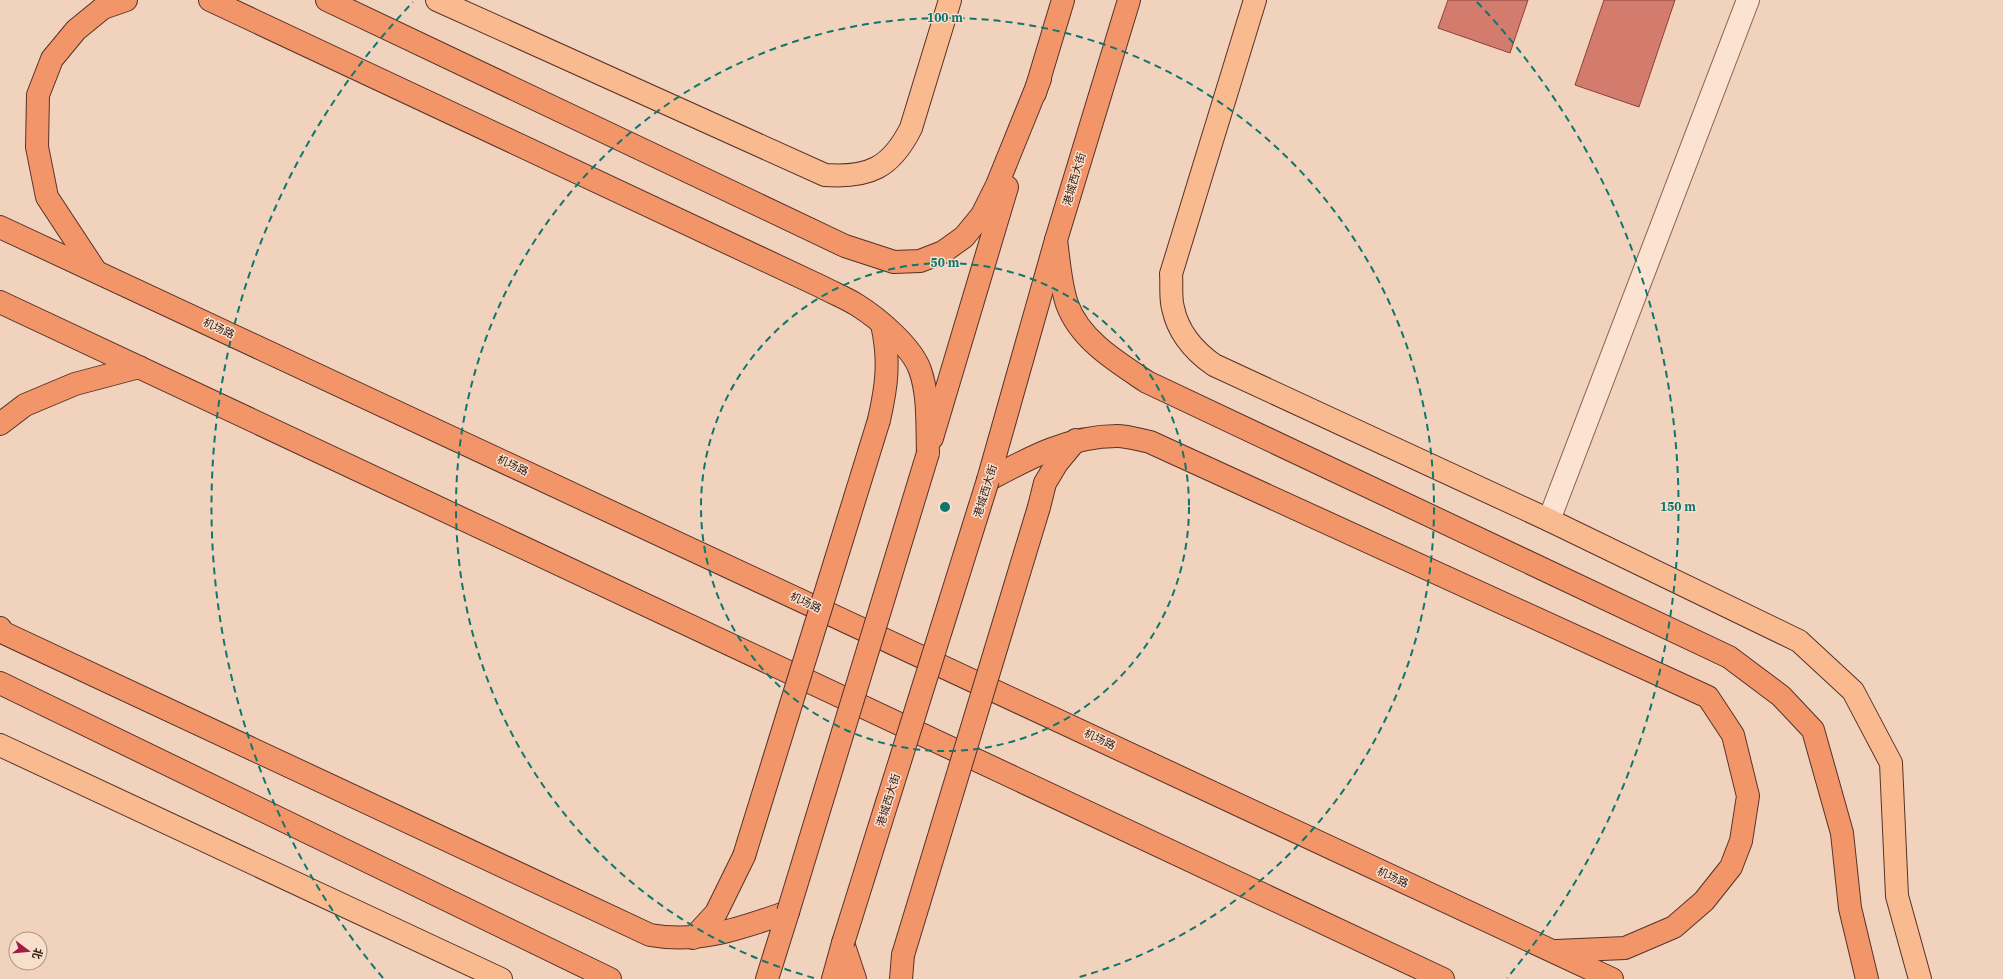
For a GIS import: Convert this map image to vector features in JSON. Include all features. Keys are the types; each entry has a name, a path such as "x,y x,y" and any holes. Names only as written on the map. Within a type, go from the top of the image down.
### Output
{"highway":[{"path":"95,270 47,197 37,147 38,95 52,59 76,30 103,8 126,0"},
{"path":"210,0 822,287 857,305 882,324 913,358 920,369 924,382 928,453"},
{"path":"328,0 845,246 894,262 920,261 943,252 964,237 982,215 998,185 1040,79"},
{"path":"767,979 928,453 1063,0"},
{"name":"港城西大街","path":"833,979 988,480 1056,240 1129,0"},
{"name":"机场路","path":"0,227 1612,979"},
{"path":"1056,240 1061,282 1068,305 1079,325 1108,356 1147,382 1729,656 1781,696 1813,730 1842,833 1850,908 1867,979"},
{"path":"0,302 1443,979"},
{"path":"693,938 716,913 733,882 744,856 879,420 885,393 888,366 882,324"},
{"path":"0,424 25,404 75,384 139,367"},
{"path":"988,480 1037,454 1076,440 1118,436 1150,442 1708,697 1733,735 1748,796 1741,841 1731,867 1704,901 1674,927 1625,948 1553,951"},
{"path":"901,979 903,955 1045,483 1057,463 1076,440"},
{"path":"0,628 4,632 18,639 650,935 671,939 693,938 738,930 788,912"},
{"path":"0,683 610,979"},
{"path":"843,943 855,979"}],"main road":[{"path":"437,0 825,175 849,176 876,168 891,158 902,145 911,128 950,0"},
{"path":"1255,0 1171,274 1172,307 1182,332 1201,355 1214,365 1549,520 1799,641 1853,691 1891,763 1897,896 1920,979"},
{"path":"0,745 501,979"}],"street":[{"path":"1549,520 1748,0"}],"building":[{"path":"1448,0 1528,0 1510,53 1438,28"},
{"path":"1604,0 1675,0 1639,107 1575,85"}]}
